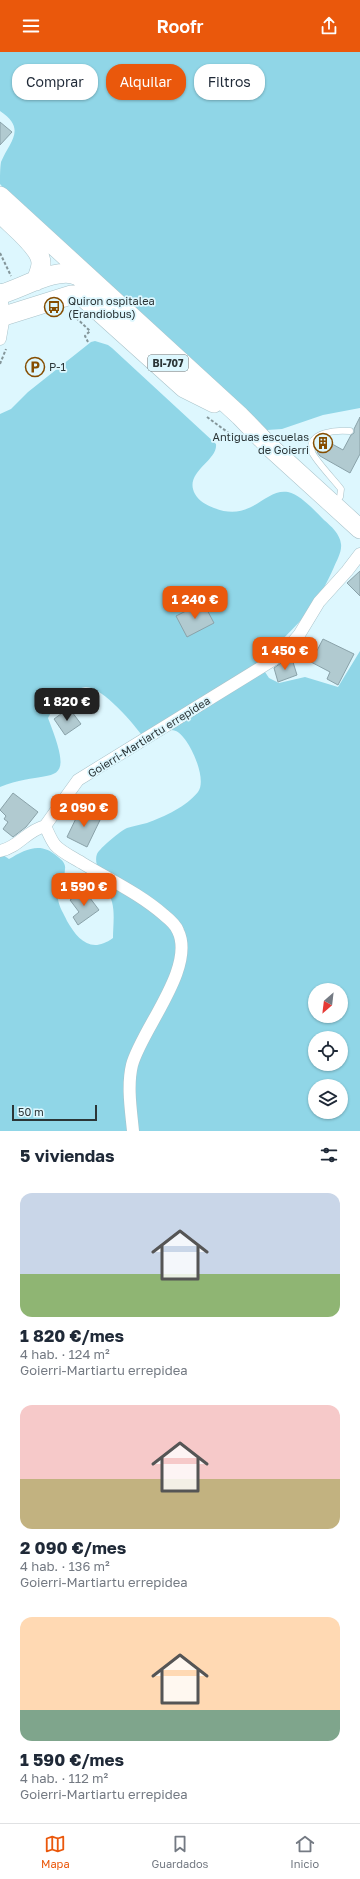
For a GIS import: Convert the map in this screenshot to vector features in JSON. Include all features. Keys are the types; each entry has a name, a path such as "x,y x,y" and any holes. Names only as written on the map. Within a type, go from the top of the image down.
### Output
{"main road":[{"name":"BI-707","path":"0,196 240,416 271,448 360,530"},
{"name":"BI-707","path":"0,203 69,274 111,314 242,427 271,448"},
{"path":"0,214 32,245 39,254 40,268 10,295"},
{"path":"10,295 52,276 69,274 78,276 140,332 167,350"},
{"path":"10,295 30,308 71,295 78,295 84,298 184,388 214,403"}],"street":[{"path":"4,341 10,295"},
{"name":"Goierri-Martiartu errepidea","path":"45,826 78,780 273,660 286,650 299,635 319,602 348,571 360,554"},
{"path":"0,851 10,849 34,829 45,826 55,845 105,878 135,894 164,915 178,930 182,944 171,986 157,1016 137,1049 132,1065 130,1078 133,1131"}],"lane":[{"path":"333,505 340,497 341,489 312,453 312,445 317,437 329,431 350,431"}],"path":[{"path":"0,252 10,295"},
{"path":"66,308 90,331 85,336 88,342"},
{"path":"0,364 4,341"}],"shaded area":[{"path":"0,52 360,52 360,408 323,415 282,429 267,430 13,199 0,184 1,162 12,141 15,130 8,117 0,111"},
{"path":"95,341 108,345 216,444 212,456 197,473 194,479 193,486 195,494 201,501 214,508 227,511 238,511 248,508 279,492 288,492 303,500 335,530 339,537 341,550 329,579 312,607 265,659 263,669 269,678 279,683 305,677 338,687 360,651 360,1131 0,1131 0,853 9,859 21,852 34,848 40,848 52,852 59,858 65,865 65,873 58,899 60,908 67,921 76,934 86,943 98,945 105,943 113,938 114,920 112,902 97,865 97,854 115,836 127,828 154,821 188,802 198,792 201,778 196,759 186,741 176,731 168,730 144,738 126,716 100,692 92,688 85,687 67,695 60,700 55,705 48,718 57,742 60,758 59,768 54,774 18,781 0,787 0,414 11,409 28,392 91,342"}],"building":[{"path":"0,122 12,132 0,145"},
{"name":"Antiguas escuelas de Goierri","path":"360,417 360,454 350,473 320,456 317,452 319,449 316,446 317,442 323,439 343,450 351,435 354,433 354,429"},
{"path":"360,571 360,596 347,583"},
{"path":"196,606 198,609 205,606 214,623 187,637 176,616"},
{"path":"323,639 354,654 338,685 327,679 330,672 311,662"},
{"path":"292,659 297,675 278,682 274,668 281,663"},
{"path":"69,708 81,724 65,735 54,719"},
{"path":"13,793 38,812 26,827 13,837 3,829 8,822 4,819 6,816 0,810"},
{"path":"81,808 101,818 87,847 67,837"},
{"path":"84,890 99,910 78,925 73,917 79,912 70,900"}],"place":[{"name":"Quiron ospitalea (Erandiobus)","path":"54,307"},
{"name":"P-1","path":"35,367"},
{"name":"Antiguas escuelas de Goierri","path":"323,443"}]}
